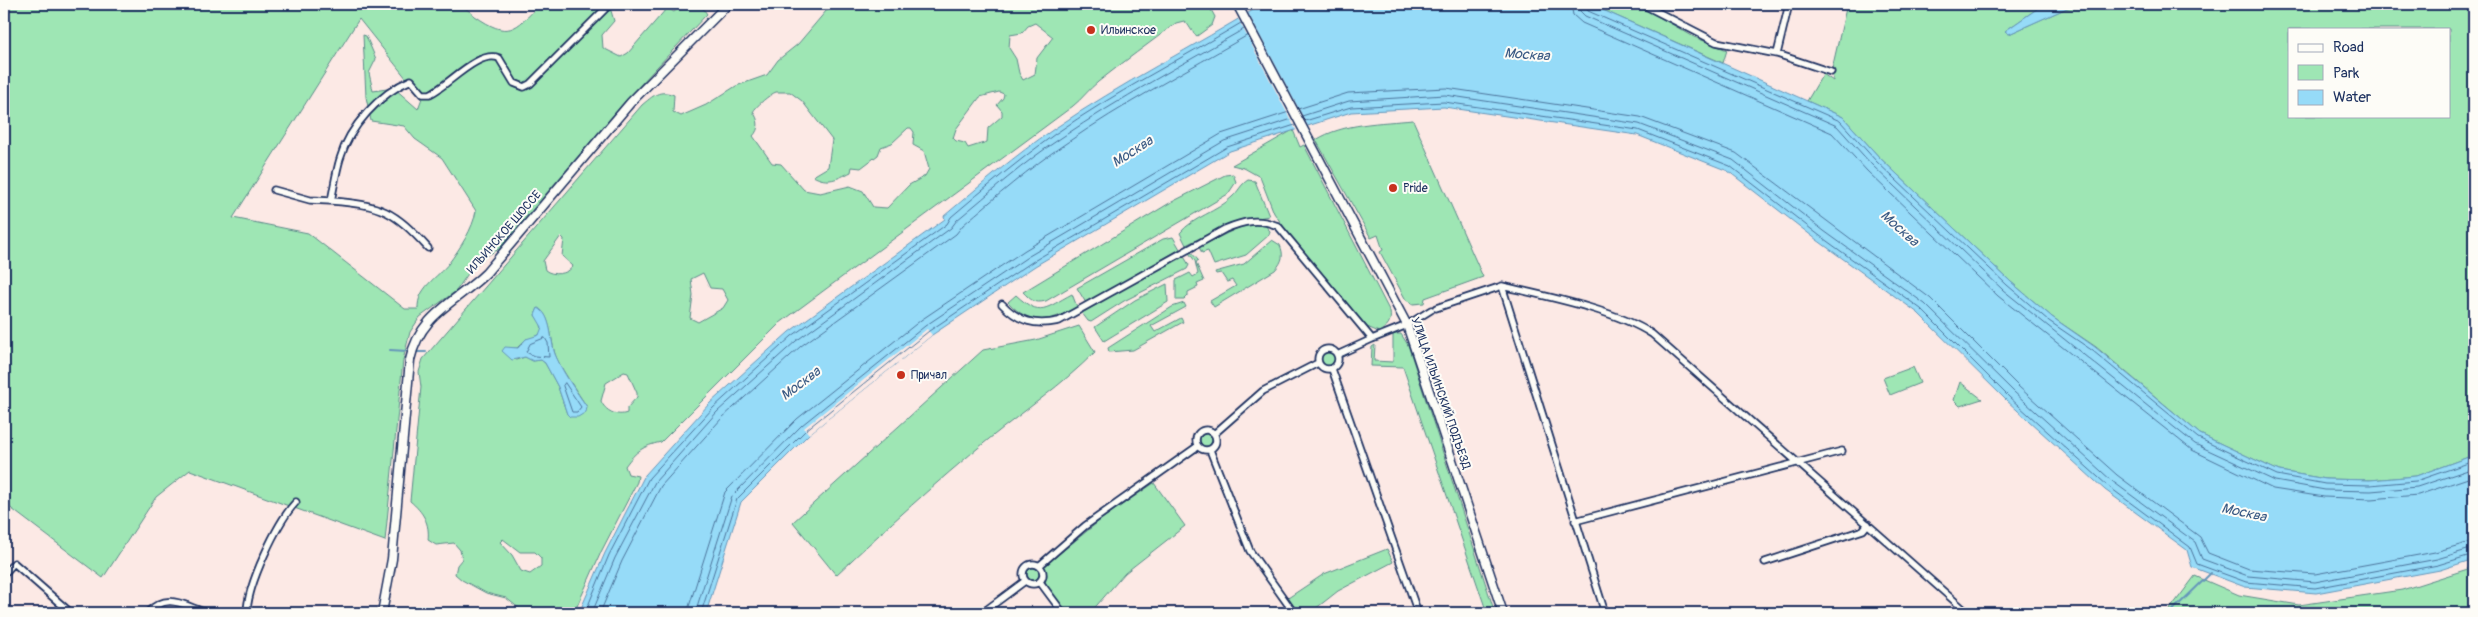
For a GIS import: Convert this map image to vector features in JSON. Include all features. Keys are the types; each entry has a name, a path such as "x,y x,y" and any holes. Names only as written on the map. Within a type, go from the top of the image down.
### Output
{"main road":[{"name":"ИЛЬИНСКОЕ ШОССЕ","path":"382,613 392,559 410,360 417,336 430,319 486,273 631,102 728,4"},
{"name":"УЛИЦА ИЛЬИНСКИЙ ПОДЪЕЗД","path":"1237,4 1306,137 1408,324 1503,613"}],"street":[{"path":"331,201 340,157 361,119 397,86 410,80 423,94 430,94 472,64 486,57 499,58 514,83 524,87 530,84 610,4"},
{"path":"1645,4 1716,42 1777,54 1831,72"},
{"path":"1777,54 1789,4"},
{"path":"274,190 310,200 368,204 389,213 410,229 428,248"},
{"path":"1002,304 1013,315 1029,322 1059,320 1225,229 1247,221 1266,221 1278,226 1372,339"},
{"path":"1502,286 1605,613"},
{"path":"1337,354 1408,324 1434,309 1502,286 1613,315 1641,327 1667,347 1968,613"},
{"path":"1328,349 1337,354 1337,364 1332,369 1325,369 1318,363 1318,356 1322,351 1328,349"},
{"path":"1214,434 1264,391 1318,363"},
{"path":"1332,369 1418,613"},
{"path":"1208,430 1214,434 1216,441 1210,450 1202,450 1198,446 1196,437 1200,432 1208,430"},
{"path":"1039,566 1085,526 1198,446"},
{"path":"1210,450 1250,551 1294,613"},
{"path":"1576,521 1842,452"},
{"path":"247,613 248,600 270,539 287,511 296,502"},
{"path":"1765,562 1863,530 1868,524"},
{"path":"4,574 14,563 71,613"},
{"path":"1039,566 1032,564 1026,566 1022,572 1025,581 1031,584 1040,582"},
{"path":"1039,566 1043,576 1040,582"},
{"path":"982,613 1025,581"},
{"path":"1040,582 1063,613"},
{"path":"147,613 162,601 169,601 207,613"}],"green space":[{"path":"454,3 461,5 475,16 496,28 510,29 524,21 540,4 609,4 614,21 602,35 603,48 621,57 628,53 667,8 674,12 684,4 700,4 707,14 625,101 499,249 486,256 472,268 456,291 420,317 410,332 403,360 385,541 190,470 156,497 103,578 4,503 4,4 431,4 435,6 436,4","holes":["359,19 422,98 418,109 394,88 373,91 369,73 376,59 366,36 363,35 366,97 371,121 404,126 415,139 442,158 476,211 466,238 449,263 424,289 418,309 405,309 308,233 233,218"]},
{"path":"832,4 1208,4 1215,17 1212,25 1197,36 1184,21 1176,23 1095,85 1073,106 780,323 661,442 649,445 636,453 625,466 628,474 638,476 637,482 601,552 574,613 525,613 506,598 486,593 462,580 455,574 457,565 462,559 460,550 454,543 436,545 428,540 428,528 425,518 410,501 421,387 419,372 423,359 642,105 656,94 669,93 674,95 673,112 681,116 706,105 736,86 767,75 778,60 798,44","holes":["1035,23 1053,37 1037,58 1035,74 1023,80 1019,73 1016,59 1009,48 1010,35 1022,33 1028,26","776,92 790,92 802,101 832,140 828,167 813,176 823,180 832,180 851,172 852,167 861,168 878,155 881,147 892,143 908,128 911,128 914,132 913,145 924,151 929,169 925,176 909,185 887,208 873,207 863,191 850,186 820,193 804,190 781,164 772,163 753,136 758,124 753,112 770,95","999,92 1004,94 997,105 1002,111 1002,116 988,128 987,142 968,148 965,143 956,141 953,138 956,129 980,97","561,236 564,239 562,256 573,266 568,271 560,274 545,270 543,261","703,273 710,288 722,289 728,300 723,308 698,322 690,318 693,295 691,279","538,308 548,321 554,350 559,363 587,407 567,414 558,387 545,363 541,360 533,361 525,357 516,360 509,348 517,348 526,339 535,338 542,332 541,323 535,315","624,372 628,373 637,397 627,408 627,413 619,414 612,412 605,408 601,401 606,383","503,539 520,552 535,552 541,558 541,566 530,574 521,571 512,555 500,542"]},
{"path":"1603,4 1637,4 1694,37 1727,50 1723,63 1605,11"},
{"path":"1847,4 2044,4 2005,31 2009,34 2067,8 2083,4 2474,4 2474,455 2416,476 2370,480 2326,479 2279,471 2200,434 2096,347 2052,317 2011,282 1879,157 1843,117 1807,101 1823,74 1833,81 1832,69"},
{"name":"Pride","path":"1413,120 1483,277 1425,298 1424,303 1413,304 1406,300 1380,252 1383,250 1378,235 1371,238 1316,140 1327,134 1350,127"},
{"path":"1293,130 1300,147 1304,145 1390,312 1388,324 1379,332 1367,327 1286,230 1274,213 1260,177 1244,168 1232,165"},
{"path":"1233,174 1236,182 1228,194 1046,301 1033,301 1023,292 1168,204 1225,175"},
{"path":"1248,180 1255,181 1269,216 1230,223 1186,245 1180,233 1185,227 1226,202"},
{"path":"1249,224 1264,224 1270,231 1269,235 1246,255 1214,265 1208,251 1202,253 1199,247"},
{"path":"1173,237 1180,249 1086,303 1077,288 1163,239"},
{"path":"1272,240 1280,245 1282,252 1280,264 1275,270 1214,307 1210,301 1236,286 1232,280 1227,282 1221,273 1216,274 1215,272 1244,264"},
{"path":"1190,251 1198,260 1196,263 1204,281 1197,284 1198,287 1188,292 1188,296 1184,300 1176,300 1176,280 1190,273 1193,277 1198,274 1195,261 1189,253"},
{"path":"1183,255 1189,265 1187,269 1124,301 1091,322 1082,313"},
{"path":"1167,284 1168,302 1104,341 1095,327 1135,300"},
{"path":"1072,294 1077,307 1058,316 1041,320 1025,315 1008,302 1016,295 1032,307 1043,308 1049,307"},
{"path":"1184,303 1186,307 1151,326 1155,332 1181,318 1183,322 1133,350 1109,352 1108,348 1172,307"},
{"path":"1079,326 1095,352 1056,387 950,472 836,575 793,522 983,350 1036,340"},
{"path":"1393,334 1401,334 1408,345 1495,613 1487,613 1403,367 1371,366 1372,347 1375,345 1374,361 1393,362"},
{"path":"1325,352 1331,352 1335,359 1331,366 1325,366 1321,362 1321,356"},
{"path":"1913,367 1920,383 1890,395 1883,378"},
{"path":"1960,382 1982,399 1960,406 1954,400"},
{"path":"1204,434 1208,434 1212,440 1208,446 1204,446 1200,442 1200,438"},
{"path":"1154,483 1185,526 1125,573 1090,613 1067,613 1045,584 1047,575 1044,566 1103,518"},
{"path":"1387,549 1393,562 1338,591 1310,613 1298,613 1288,598 1324,574"},
{"path":"2474,567 2474,613 2272,613 2268,608 2255,613 2167,613 2195,576 2239,595 2299,605 2402,590"},
{"path":"1031,568 1035,568 1039,574 1035,580 1031,580 1027,576 1027,572"}],"water":[{"name":"Москва","path":"1263,4 1583,4 1605,11 1843,117 1879,157 2011,282 2052,317 2095,347 2200,434 2279,471 2326,479 2370,480 2416,476 2474,455 2474,559 2440,570 2316,593 2245,587 2192,567 2187,550 2105,490 2006,400 1918,313 1817,240 1728,171 1637,135 1444,107 1351,112 1230,151 1035,266 932,335 809,434 741,502 706,613 579,613 605,553 645,475 709,404 789,332 945,219 944,216 1025,149 1105,96"},
{"path":"2044,4 2083,4 2067,8 2009,34 2005,31"},
{"path":"538,308 546,316 558,361 587,407 586,412 578,417 570,417 567,414 558,387 545,363 541,360 533,361 525,357 512,360 502,351 505,347 518,348 526,339 539,335 542,327 535,315"}],"pier":[{"path":"1247,11 1309,128 1297,132 1237,17"},
{"path":"927,329 932,335 809,434 804,428"}],"waterway":[{"path":"390,350 407,351"},
{"path":"416,352 426,352"},
{"path":"2170,613 2211,573"}],"place":[{"name":"Ильинское","path":"1091,30"},
{"name":"Pride","path":"1393,188"},
{"name":"Причал","path":"901,375"}]}
